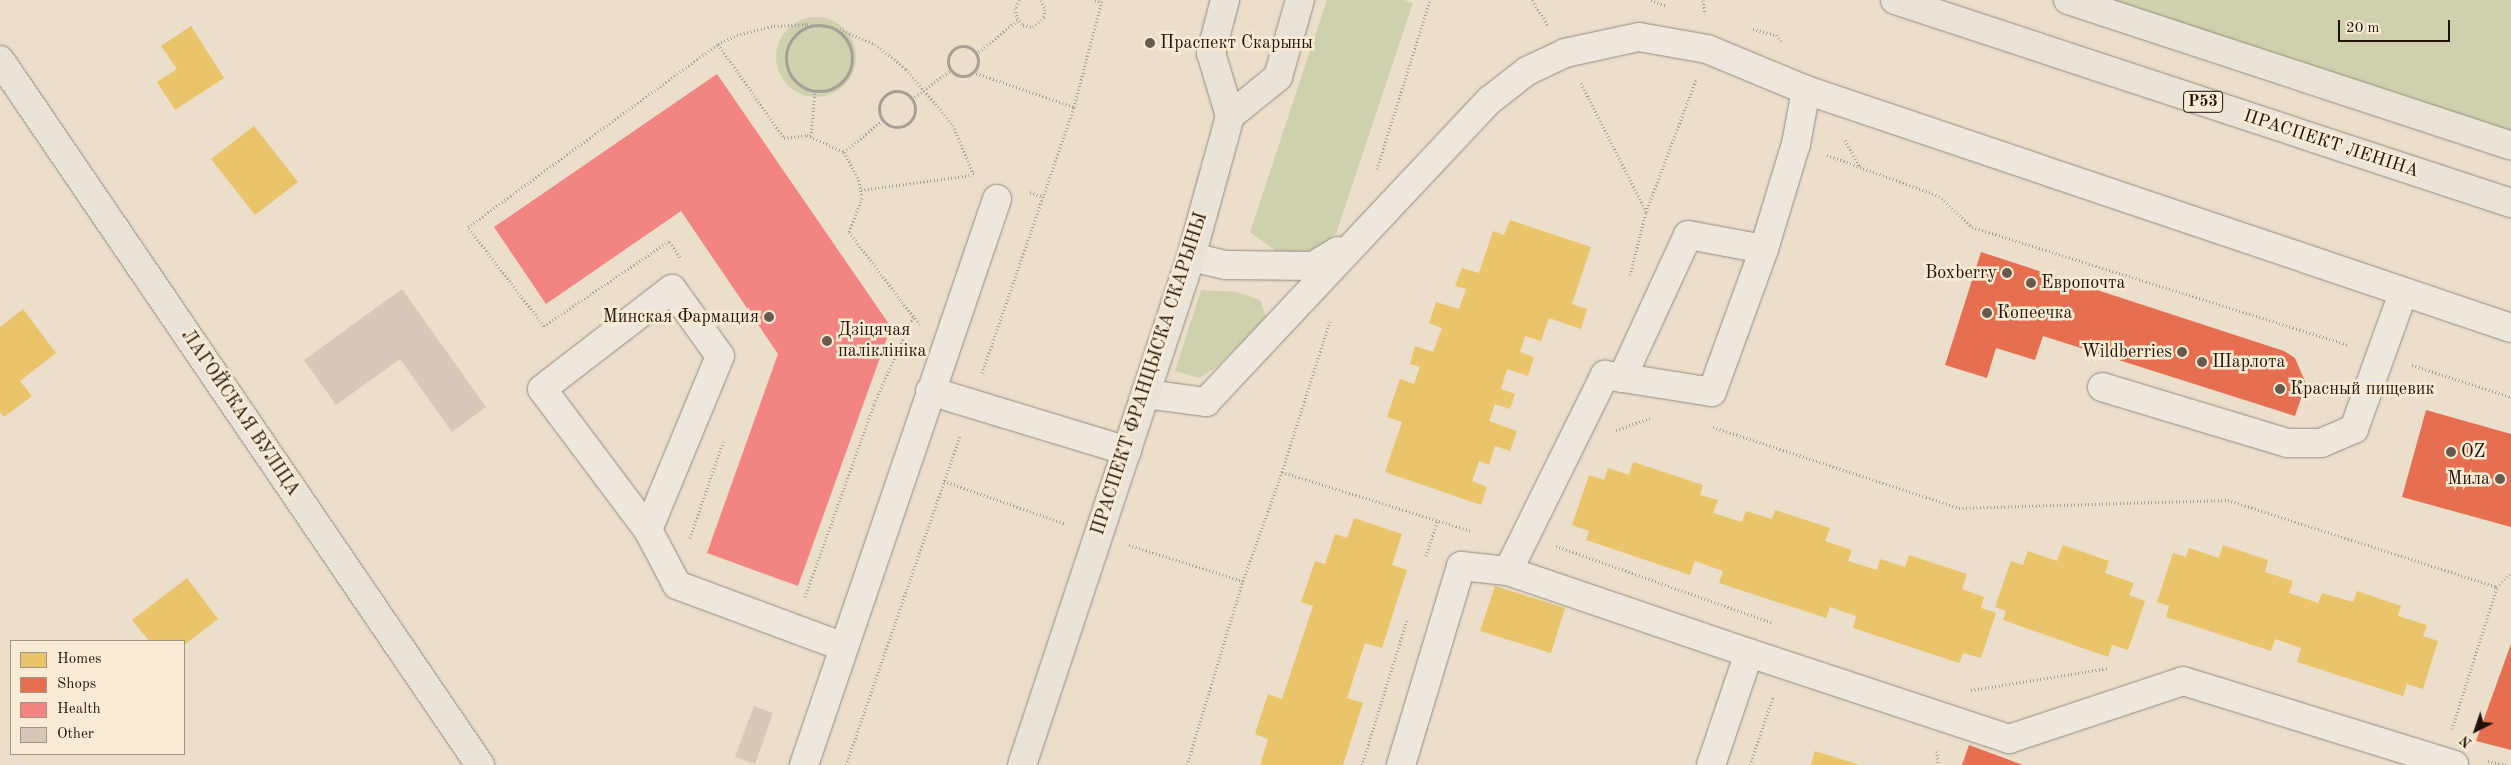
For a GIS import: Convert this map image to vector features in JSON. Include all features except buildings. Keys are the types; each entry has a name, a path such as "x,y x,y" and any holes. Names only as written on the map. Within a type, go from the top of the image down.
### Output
{"main road":[{"path":"1225,0 1212,54 1230,116 1278,77 1300,0"},
{"name":"ПРАСПЕКТ ЛЕНІНА","path":"1895,0 2511,203"},
{"path":"2068,0 2511,146"},
{"name":"ЛАГОЙСКАЯ ВУЛІЦА","path":"0,60 480,765"},
{"name":"ПРАСПЕКТ ФРАНЦЫСКА СКАРЫНЫ","path":"1022,765 1191,257 1230,116"}],"street":[{"path":"1146,394 1206,402 1355,241 1490,100 1527,71 1565,52 1639,37 1708,49 1806,90 2511,328"},
{"path":"1508,571 1605,375 1712,392 1764,249 1796,144 1806,90"},
{"path":"804,765 997,199"},
{"path":"1622,378 1688,235 1764,249"},
{"path":"1191,257 1227,265 1313,266 1355,241"},
{"path":"648,530 720,356 672,289 542,389 648,530 677,585 844,648"},
{"path":"2102,387 2288,443 2321,443 2354,429 2383,356 2403,293"},
{"path":"930,391 1127,451"},
{"path":"1401,765 1461,566 1508,571 2009,740 2183,681 2454,765"},
{"path":"1711,765 1749,653"}],"path":[{"path":"1020,0 1016,8 1018,20 1028,26 1038,25 1045,13 1041,2 1047,0"},
{"path":"1095,0 1101,2"},
{"path":"1375,177 1430,0"},
{"path":"1532,0 1565,52 1646,212"},
{"path":"1703,0 1706,20"},
{"path":"976,54 1018,20"},
{"path":"718,44 737,35 774,26 833,27 875,44 906,69 953,125 973,173"},
{"path":"821,26 840,33 851,51 852,61 849,72 839,84 826,90 815,91 795,81 788,66 787,50 800,31 821,26"},
{"path":"968,47 976,54 978,63 973,72 964,76 951,70 949,57 955,49 968,47"},
{"path":"1630,278 1646,212 1708,49"},
{"path":"912,99 951,70"},
{"path":"973,72 1074,107"},
{"path":"811,136 815,91"},
{"path":"902,92 912,99 916,110 906,125 894,128 882,120 879,106 885,96 902,92"},
{"path":"882,120 844,152 861,190 857,217 849,232 914,315 940,364 982,375"},
{"path":"1796,144 1939,196 1972,227 2511,397"},
{"path":"861,190 973,173 982,176"},
{"path":"1026,191 1043,196"},
{"path":"1187,765 1243,581 1282,472 1332,315"},
{"path":"1608,433 1659,415"},
{"path":"1705,424 1959,508 2228,500 2497,587"},
{"path":"1282,472 1474,532"},
{"path":"1426,558 1438,520"},
{"path":"1552,545 1777,624"},
{"path":"2450,734 2497,587 2511,573"},
{"path":"1362,765 1409,614"},
{"path":"1965,691 2112,668"},
{"path":"1750,765 1776,687"}],"green space":[{"path":"1327,0 1404,0 1413,3 1336,234 1317,250 1278,252 1250,232"},
{"path":"2084,0 2511,0 2511,139"},
{"path":"816,17 831,20 844,29 853,42 856,57 853,72 844,85 831,94 816,97 801,94 788,85 779,72 776,57 779,42 788,29 801,20"},
{"path":"1201,290 1237,292 1260,300 1266,317 1217,367 1199,378 1175,371"}],"place":[{"name":"Праспект Скарыны","path":"1150,43"},
{"name":"Boxberry","path":"2007,273"},
{"name":"Европочта","path":"2031,283"},
{"name":"Копеечка","path":"1987,313"},
{"name":"Минская Фармация","path":"769,317"},
{"name":"Дзіцячая паліклініка","path":"827,341"},
{"name":"Wildberries","path":"2182,352"},
{"name":"Шарлота","path":"2202,362"},
{"name":"Красный пищевик","path":"2280,389"},
{"name":"OZ","path":"2451,452"},
{"name":"Мила","path":"2500,479"}]}
